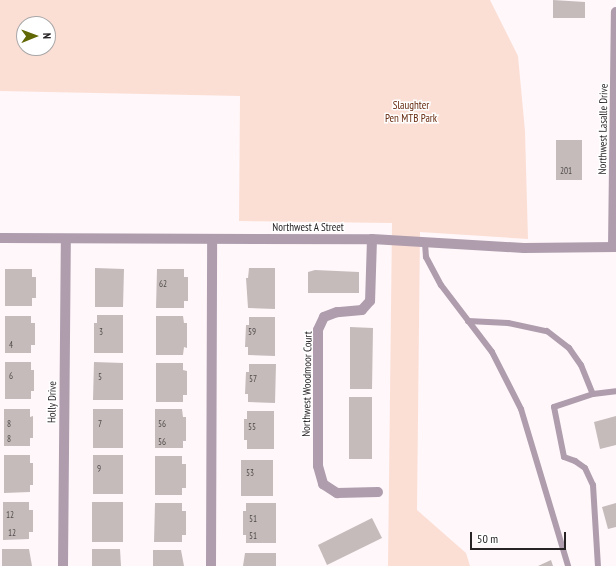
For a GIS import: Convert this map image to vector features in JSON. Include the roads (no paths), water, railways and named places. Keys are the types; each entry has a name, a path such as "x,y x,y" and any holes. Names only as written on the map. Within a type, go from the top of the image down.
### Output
{"street":[{"name":"Northwest Lasalle Drive","path":"615,247 616,12"},
{"name":"Northwest A Street","path":"0,238 372,239 524,248 615,247"},
{"name":"Holly Drive","path":"63,566 66,239"},
{"path":"211,566 212,239"},
{"name":"Northwest Woodmoor Court","path":"372,239 370,301 362,310 337,312 324,317 318,330 318,466 323,484 337,493 378,492"}],"lane":[{"path":"425,243 426,257 441,285 492,352 521,409 568,566"},
{"path":"468,321 508,323 547,331 569,348 581,365 593,394"},
{"path":"598,566 593,485 585,468 575,461 564,457 554,406 593,394 616,392"}],"park label":[{"name":"Slaughter Pen MTB Park","path":"411,112"}]}
